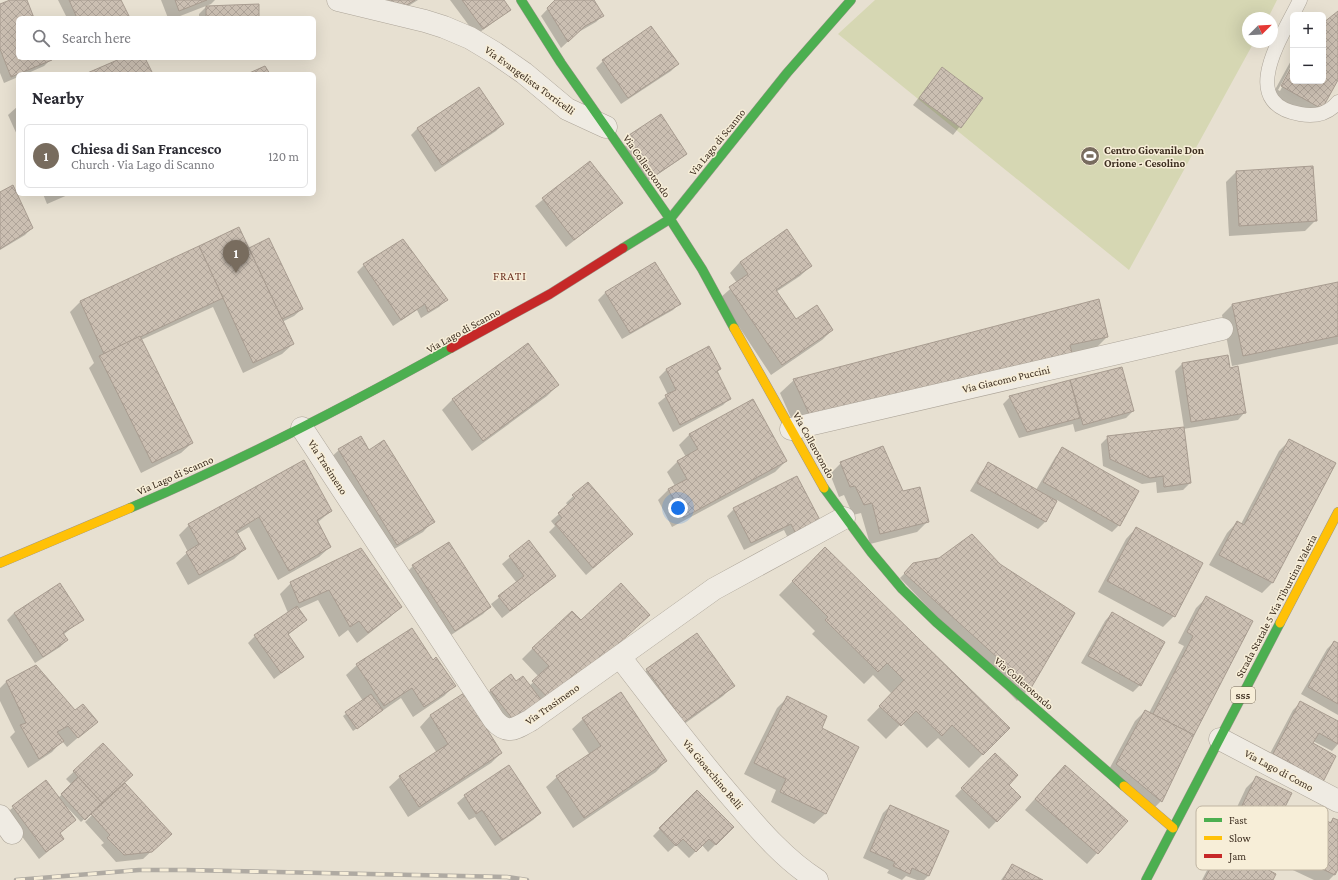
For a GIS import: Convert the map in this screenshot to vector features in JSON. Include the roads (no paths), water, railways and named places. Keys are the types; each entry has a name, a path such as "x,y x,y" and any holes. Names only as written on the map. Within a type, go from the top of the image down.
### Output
{"street":[{"name":"Via Evangelista Torricelli","path":"338,0 425,21 470,38 524,73 567,109 606,128"},
{"name":"Via Collerotondo","path":"521,0 606,128 670,219 702,269 818,477 844,518 893,578 936,622 1173,828"},
{"name":"Via Lago di Scanno","path":"0,563 175,489 302,428 471,339 550,294 670,219 788,73 851,0"},
{"name":"Via Giacomo Puccini","path":"791,429 1222,329"},
{"name":"Via Trasimeno","path":"302,428 500,727 507,730 517,728 531,720 620,657 682,610 726,581 844,518"},
{"name":"Strada Statale 5 Via Tiburtina Valeria","path":"1148,879 1173,828 1336,522"},
{"name":"Via Gioacchino Belli","path":"620,657 707,768 755,824 788,858 817,880"},
{"name":"Via Lago di Como","path":"1220,739 1338,801"}],"lane":[{"path":"1300,0 1271,61 1267,77 1267,91 1271,99 1285,110 1308,116 1326,113 1338,102"}],"railway":[{"path":"16,880 139,870 507,877 527,880"}],"place":[{"name":"Centro Giovanile Don Orione - Cesolino","path":"1090,156"},
{"name":"Chiesa di San Francesco","path":"236,273"}],"district":[{"name":"FRATI","path":"510,276"}]}
